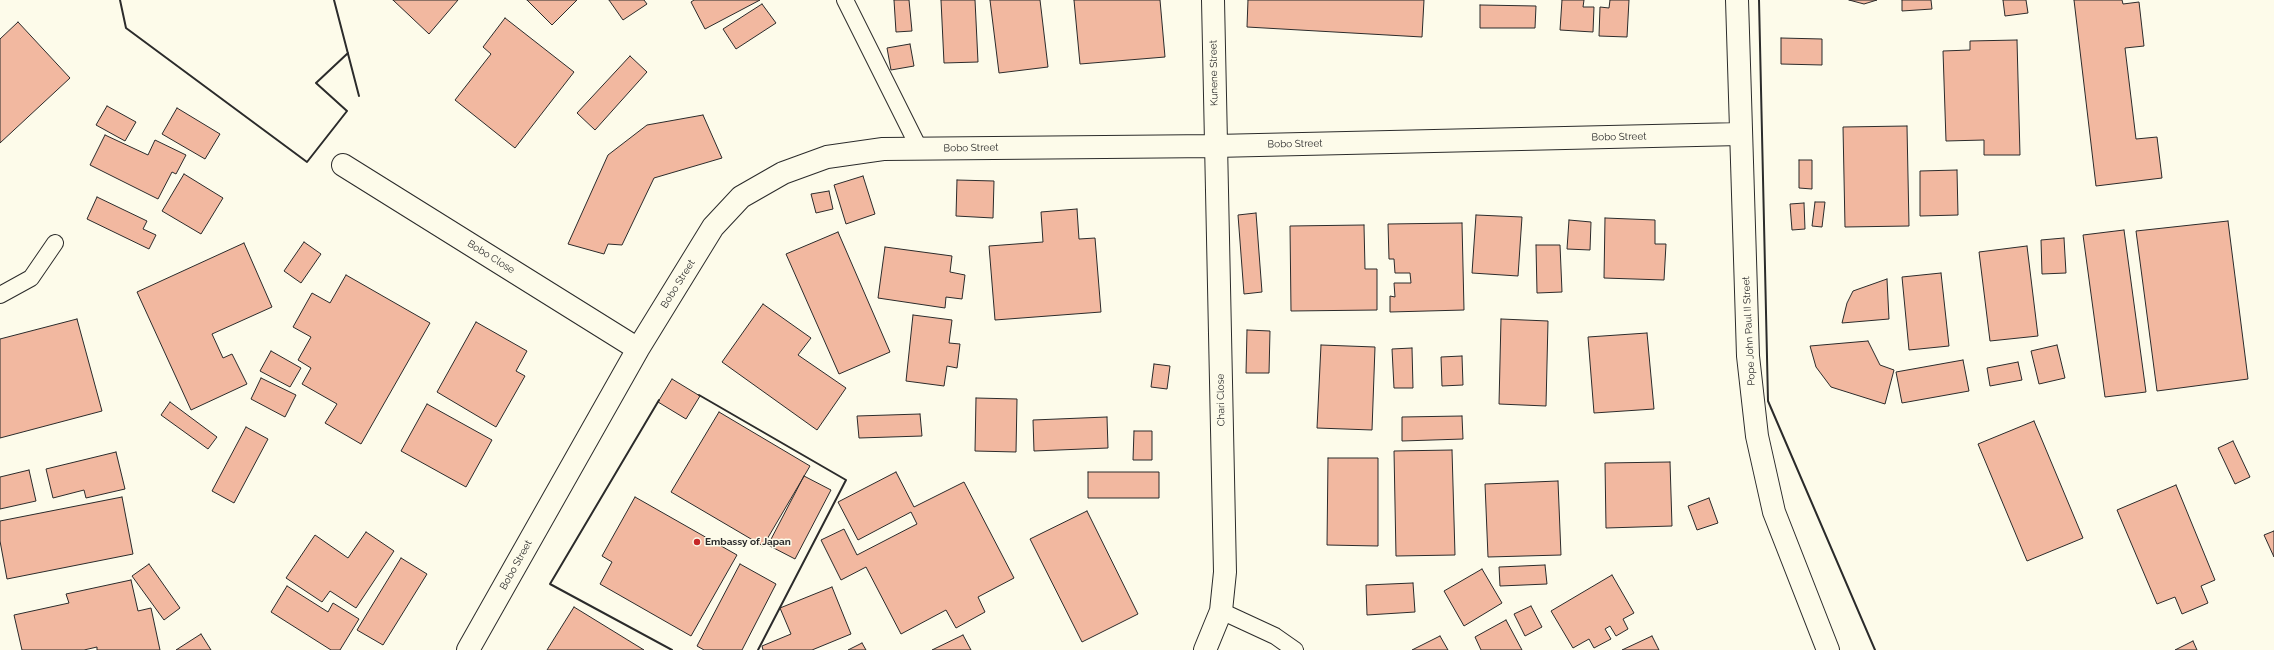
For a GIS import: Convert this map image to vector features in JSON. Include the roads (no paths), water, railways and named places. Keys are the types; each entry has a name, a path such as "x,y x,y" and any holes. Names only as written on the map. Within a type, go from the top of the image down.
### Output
{"street":[{"name":"Kunene Street","path":"1213,0 1215,146"},
{"name":"Pope John Paul II Street","path":"1737,0 1748,356 1757,436 1774,512 1828,650"},
{"name":"Bobo Street","path":"468,650 638,349 713,227 741,197 783,173 827,157 883,149 1215,146 1740,134"},
{"name":"Chari Close","path":"1205,650 1221,612 1225,572 1215,146"},
{"name":"Bobo Close","path":"343,165 638,349"}],"lane":[{"path":"845,0 919,148"},
{"path":"0,296 31,278 55,243"},
{"path":"1221,612 1275,636 1295,650"}],"place":[{"name":"Embassy of Japan","path":"697,542"}]}
